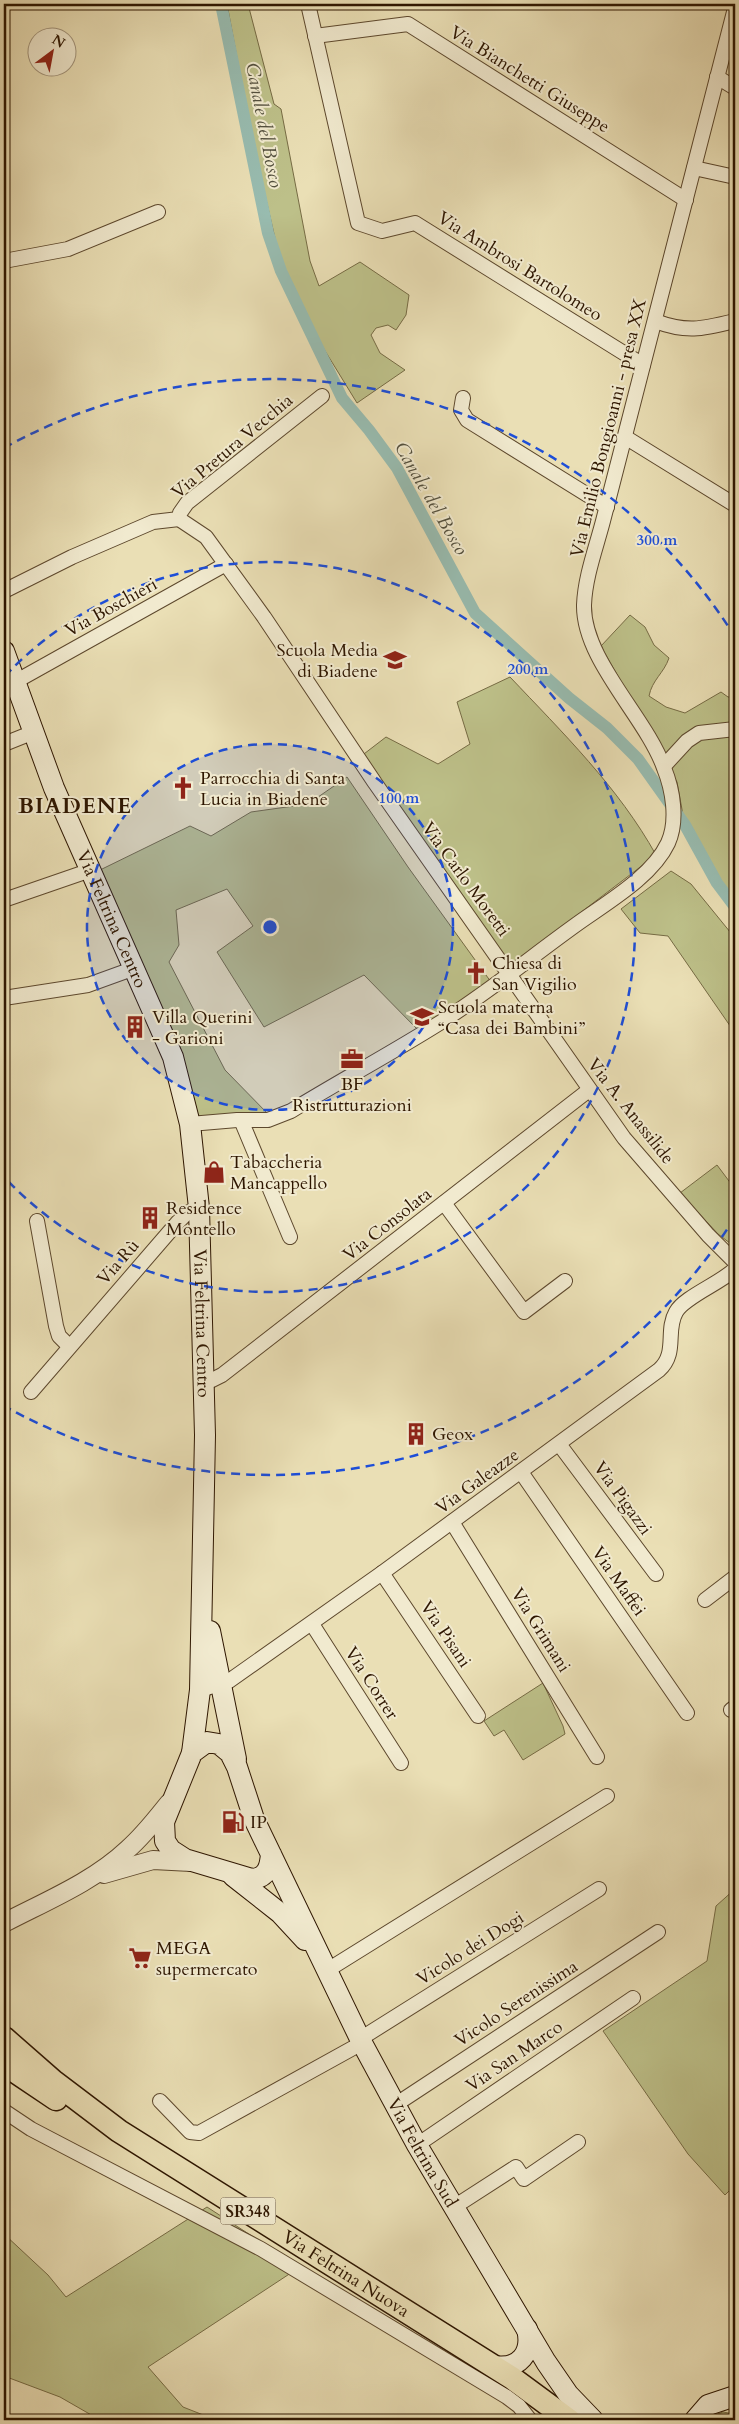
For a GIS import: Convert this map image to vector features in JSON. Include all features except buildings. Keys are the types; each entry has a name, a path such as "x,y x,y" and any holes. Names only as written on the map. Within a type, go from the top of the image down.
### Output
{"main road":[{"name":"Via Feltrina Centro","path":"4,651 10,685 34,732 54,788 173,1057 190,1124 199,1208 204,1380 202,1582 209,1687"},
{"path":"209,1687 192,1753 164,1822 165,1841 171,1850 195,1863 247,1878 262,1877 269,1868 271,1854"},
{"path":"209,1687 238,1767"},
{"path":"192,1753 202,1744 213,1741 225,1747 238,1767"},
{"name":"Via Feltrina Sud","path":"238,1767 247,1802 271,1854 324,1967 395,2105 556,2377 593,2420"},
{"name":"Via Feltrina Sud","path":"229,1873 289,1922 324,1967"},
{"name":"Via Feltrina Nuova","path":"4,2038 53,2081 118,2131 535,2392 567,2419"},
{"path":"4,2064 68,2106 118,2131"},
{"path":"494,2366 508,2366 526,2355 529,2347 527,2329"},
{"path":"696,2420 708,2405 730,2397"}],"street":[{"name":"Via Ambrosi Bartolomeo","path":"308,4 358,223 382,231 415,223 643,365"},
{"name":"Via Emilio Bongioanni - presa XX","path":"510,973 646,872 668,844 673,827 671,790 664,766 597,653 585,620 587,588 735,8"},
{"name":"Via Bianchetti Giuseppe","path":"315,36 408,24 686,200"},
{"path":"718,77 735,88"},
{"path":"694,168 735,177"},
{"path":"4,261 68,249 158,212"},
{"path":"655,321 686,330 700,330 735,320"},
{"name":"Via Pretura Vecchia","path":"4,591 72,557 153,522 179,520 180,512 186,503 322,396"},
{"path":"463,398 462,410 467,420 607,508"},
{"path":"625,437 735,504"},
{"name":"Via Carlo Moretti","path":"179,520 206,538 226,564 264,617 418,846 510,973"},
{"name":"Via Boschieri","path":"10,685 226,564"},
{"path":"664,766 687,741 699,734 735,729"},
{"path":"4,744 34,732"},
{"path":"4,900 91,870"},
{"path":"4,998 88,986 135,968"},
{"path":"190,1124 268,1120 291,1111 439,1023 510,973"},
{"name":"Via A. Anassilide","path":"510,973 589,1090 624,1138 735,1262"},
{"name":"Via Consolata","path":"204,1380 212,1380 222,1375 589,1090"},
{"path":"241,1120 290,1237"},
{"path":"444,1203 524,1312 565,1281"},
{"name":"Via Rù","path":"31,1392 186,1213 199,1208"},
{"path":"37,1221 58,1336 69,1346"},
{"name":"Via Galeazze","path":"209,1687 229,1681 312,1624 662,1367 671,1350 672,1324 676,1311 735,1268"},
{"name":"Via Pigazzi","path":"559,1444 656,1574"},
{"name":"Via Maffei","path":"521,1472 687,1712"},
{"name":"Via Grimani","path":"452,1522 597,1757"},
{"name":"Via Pisani","path":"382,1573 478,1716"},
{"path":"705,1600 735,1577"},
{"name":"Via Correr","path":"312,1624 400,1763"},
{"path":"4,1923 83,1882 128,1850 176,1794"},
{"path":"324,1967 607,1796"},
{"path":"83,1882 153,1860 195,1863"},
{"name":"Vicolo dei Dogi","path":"160,2101 190,2132 199,2133 361,2041 599,1889"},
{"name":"Vicolo Serenissima","path":"395,2105 658,1932"},
{"name":"Via San Marco","path":"418,2145 633,1998"},
{"path":"4,2111 31,2129 270,2254 507,2396 519,2406 530,2420"},
{"path":"454,2207 516,2167 524,2179 578,2142"}],"green space":[{"path":"227,4 248,4 274,104 281,109 310,261 319,286 360,262 409,295 406,315 396,330 388,325 376,328 371,335 380,353 405,370 357,403 311,328 281,264 252,139"},
{"path":"630,615 645,627 654,645 669,658 653,685 649,696 666,707 685,713 721,692 728,697 735,697 735,909 714,881 710,862 683,815 677,782 601,646"},
{"path":"510,677 589,762 625,807 656,855 508,968 360,757 386,737 438,764 470,744 457,702"},
{"path":"347,777 408,867 491,982 417,1029 364,975 264,1027 217,952 253,926 227,889 176,910 179,945 169,962 225,1070 269,1115 193,1116 98,871 190,826 211,836 251,812 308,804"},
{"path":"671,871 691,884 735,938 735,1033 668,936 640,933 621,909"},
{"path":"717,1165 732,1185 735,1183 735,1247 718,1234 680,1193"},
{"path":"543,1683 565,1734 523,1760 504,1730 494,1736 484,1721"},
{"path":"735,1889 735,2185 725,2195 688,2154 603,2031 707,1961 716,1906"},
{"path":"207,2207 300,2267 148,2367 183,2407 216,2420 100,2420 60,2397 4,2376 4,2234 48,2275 66,2297"},
{"path":"723,2412 734,2414 735,2420 710,2420 715,2415"}],"waterway":[{"name":"Canale del Bosco","path":"221,4 268,233 281,271 342,398 397,468 475,613 569,698 607,728 638,759 685,825 717,883 735,907"}],"place":[{"name":"Scuola Media di Biadene","path":"395,660"},
{"name":"Parrocchia di Santa Lucia in Biadene","path":"183,788"},
{"name":"Chiesa di San Vigilio","path":"476,973"},
{"name":"Scuola materna “Casa dei Bambini”","path":"422,1017"},
{"name":"Villa Querini - Garioni","path":"135,1027"},
{"name":"BF Ristrutturazioni","path":"352,1059"},
{"name":"Tabaccheria Mancappello","path":"214,1172"},
{"name":"Residence Montello","path":"150,1218"},
{"name":"Geox","path":"416,1434"},
{"name":"IP","path":"233,1822"},
{"name":"MEGA supermercato","path":"140,1958"}],"district":[{"name":"BIADENE","path":"75,805"}]}
